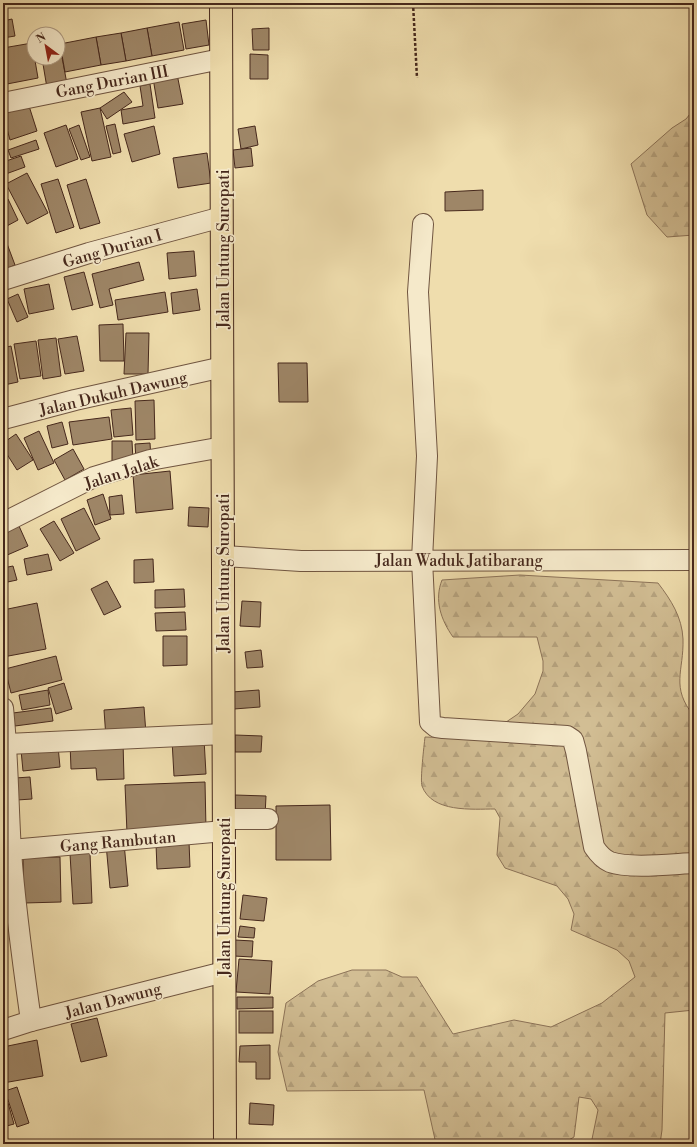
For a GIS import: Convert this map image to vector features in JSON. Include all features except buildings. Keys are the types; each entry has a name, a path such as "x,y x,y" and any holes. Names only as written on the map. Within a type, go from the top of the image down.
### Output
{"main road":[{"name":"Jalan Untung Suropati","path":"221,3 225,1144"}],"street":[{"name":"Gang Durian III","path":"3,103 221,59"},
{"name":"Gang Durian I","path":"3,280 89,253 222,217"},
{"path":"423,224 418,292 426,456 422,560 429,718 433,725 443,728 567,736 573,740 576,751 594,847 599,855 610,862 630,865 694,863"},
{"name":"Jalan Dukuh Dawung","path":"3,419 75,400 223,367"},
{"name":"Jalan Jalak","path":"3,523 94,477 150,460 223,446"},
{"name":"Jalan Waduk Jatibarang","path":"224,556 301,561 694,560"},
{"path":"3,708 7,744 11,850 18,928 31,1021"},
{"path":"7,744 224,734"},
{"name":"Gang Rambutan","path":"11,850 268,819"},
{"name":"Jalan Dawung","path":"3,1030 31,1021 224,972"}],"path":[{"path":"413,3 417,78"}],"green space":[{"path":"694,109 694,235 667,237 647,215 631,164 672,128 686,119"},
{"path":"520,575 658,583 675,609 682,631 683,650 680,687 682,696 694,716 694,1010 665,1013 662,1130 660,1144 591,1144 598,1110 591,1099 579,1097 574,1137 562,1144 436,1144 424,1090 287,1091 278,1052 286,1003 318,981 352,970 386,970 402,977 417,977 453,1034 514,1020 551,1027 602,1003 635,977 629,961 617,950 571,930 574,914 568,899 557,886 505,868 497,855 500,818 495,809 464,809 443,805 434,801 427,795 422,786 425,737 481,739 518,714 535,694 543,671 543,661 537,637 453,637 445,624 440,610 439,595 442,580"}]}
